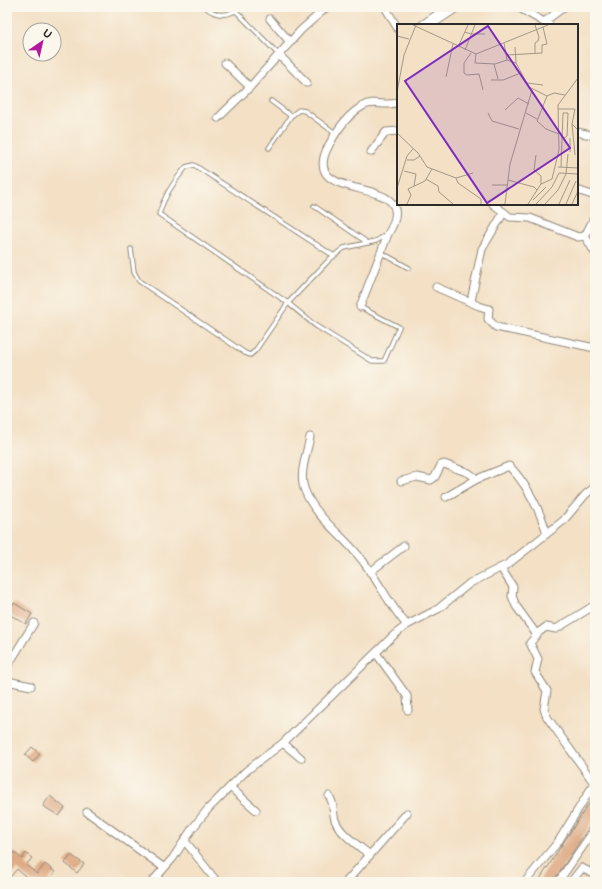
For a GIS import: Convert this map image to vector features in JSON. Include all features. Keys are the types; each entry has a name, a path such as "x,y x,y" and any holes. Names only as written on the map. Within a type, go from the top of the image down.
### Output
{"street":[{"path":"218,118 250,87 308,23 327,7"},
{"path":"385,7 397,27"},
{"path":"424,24 446,11 458,7"},
{"path":"518,7 546,24 564,7"},
{"path":"433,24 446,11"},
{"path":"270,19 290,42"},
{"path":"279,55 307,83"},
{"path":"225,63 250,87"},
{"path":"360,306 380,252 394,224 394,209 387,198 375,191 340,184 332,180 324,171 323,156 335,133 350,115 369,103 392,104 397,102"},
{"path":"371,152 386,132 397,131"},
{"path":"578,132 595,136"},
{"path":"578,190 595,196"},
{"path":"494,205 514,218 530,218 578,237 585,236"},
{"path":"471,301 482,249 504,212"},
{"path":"585,236 595,216"},
{"path":"585,236 595,253"},
{"path":"436,287 471,301 479,306 487,307 489,309 488,319 496,327 595,348"},
{"path":"310,437 303,470 302,481 304,491 319,512 354,550 370,572 395,612 407,625"},
{"path":"401,481 417,477 431,480 435,477 441,465 444,464 470,473 477,479"},
{"path":"446,497 477,479 509,466 521,480 534,502 547,533"},
{"path":"152,882 185,841 192,829 208,809 246,771 282,743 407,625 429,614 470,583 508,564 563,521 586,494 595,487"},
{"path":"370,572 404,546"},
{"path":"501,568 513,587 512,594 516,606 537,635"},
{"path":"525,882 558,842 595,783 564,743 545,713 544,709 547,690 535,672 538,659 530,646 531,640 546,627 556,629 595,605"},
{"path":"7,667 34,623"},
{"path":"376,653 406,696 408,710"},
{"path":"7,681 31,686"},
{"path":"282,743 301,758"},
{"path":"230,787 256,810"},
{"path":"329,796 333,802 335,819 339,826 370,855"},
{"path":"87,812 163,868"},
{"path":"346,882 407,813"},
{"path":"558,882 595,829"},
{"path":"185,841 217,882"},
{"path":"571,882 582,868 595,875"}],"lane":[{"path":"205,7 219,15 224,16 241,7"},
{"path":"236,11 279,55"},
{"path":"270,101 291,116"},
{"path":"269,148 291,116 300,110 304,111 335,133"},
{"path":"334,256 199,167 190,165 186,167 171,186 162,203 160,214 288,303 316,326 372,361 384,361 399,327 360,306"},
{"path":"314,206 368,243"},
{"path":"131,249 134,272 138,281 250,355 255,351 288,303 334,256 344,248 376,241 388,234"},
{"path":"380,252 409,268"}],"building":[{"path":"14,603 32,614 26,624 7,613"},
{"path":"32,747 40,754 33,762 25,755"},
{"path":"595,794 595,818 553,882 538,882"},
{"path":"50,796 65,808 59,816 43,806"},
{"path":"14,852 22,859 26,853 32,858 26,865 37,874 45,864 55,872 48,882 32,882 17,869 7,881 7,859"},
{"path":"71,855 84,864 77,873 65,863"}]}
